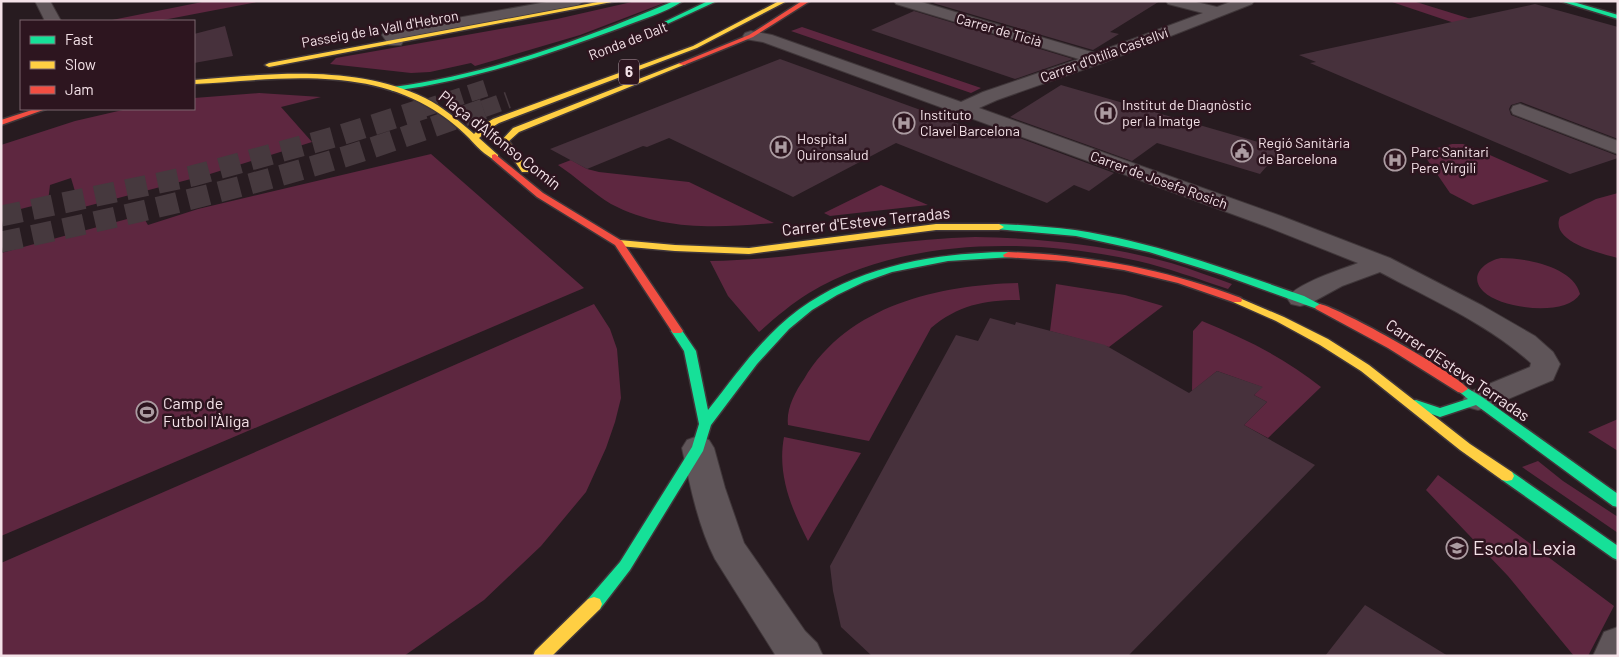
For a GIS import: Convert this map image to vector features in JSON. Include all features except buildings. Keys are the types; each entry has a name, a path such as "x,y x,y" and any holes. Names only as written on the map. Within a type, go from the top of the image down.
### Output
{"main road":[{"name":"Passeig de la Vall d'Hebron","path":"212,80 256,68 614,1"},
{"path":"393,89 448,80 516,61 597,35 680,1"},
{"name":"Ronda de Dalt","path":"652,28 714,1"},
{"name":"6","path":"474,139 486,127 496,121 695,47 784,1"},
{"path":"540,195 530,177 507,146 505,141 509,135 516,130 751,36 808,1"},
{"path":"1563,1 1618,17"},
{"name":"Plaça d'Alfonso Comín","path":"195,82 281,77 324,78 349,81 393,89 421,100 450,119 540,195 619,243 690,351 701,436"},
{"path":"1,113 32,110"},
{"path":"1,124 39,110"},
{"name":"Carrer d'Esteve Terradas","path":"619,243 675,248 749,250 936,227 1028,229 1080,234 1171,254 1300,298 1373,333 1432,368 1618,502"},
{"path":"541,656 590,609 625,566 701,436 755,360 778,334 800,314 847,286 871,277 935,260 962,256 1010,254 1063,256 1112,263 1183,283 1281,318 1343,354 1410,401 1466,447 1618,554"},
{"path":"1281,318 1284,306 1300,298"},
{"path":"1410,401 1440,414 1478,400"}],"street":[{"path":"42,1 52,20"},
{"path":"395,42 390,35 578,1"},
{"name":"Carrer de Ticià","path":"901,1 1096,59"},
{"path":"1173,1 1218,12"},
{"name":"Carrer d'Otília Castellví","path":"962,109 990,96 1096,59 1246,1"},
{"name":"Carrer de Josefa Rosich","path":"751,36 775,42 1273,221 1381,263 1474,312 1525,342 1543,358 1546,364 1543,373 1478,400"},
{"path":"1520,110 1618,148"},
{"path":"1300,298 1333,281 1381,263"},
{"path":"701,436 708,488 728,549 791,644 803,656"},
{"path":"1613,656 1618,646"}],"shaded area":[{"path":"207,1 262,1 163,20 112,20"},
{"path":"636,1 669,1 580,35 475,66 471,63 430,72 411,73 330,64 336,58 557,19"},
{"path":"1389,1 1413,1 1513,32 1502,39"},
{"path":"802,27 981,88 971,93 791,31"},
{"path":"259,93 321,97 281,107 312,142 210,174 80,208 71,178 50,185 48,202 1,214 1,145 75,121 123,110 195,110 195,98"},
{"path":"1452,144 1463,144 1474,148 1549,181 1473,205 1450,193 1424,155 1429,150"},
{"name":"Camp de Futbol l'Àliga","path":"431,154 584,288 1,536 1,253 142,215 148,225 198,209"},
{"path":"571,160 587,169 599,172 689,182 774,223 691,226 650,219 630,213 611,204 558,165"},
{"path":"881,185 928,205 830,216 824,213"},
{"path":"1618,193 1618,258 1590,250 1569,240 1562,233 1559,226 1560,217 1596,199"},
{"path":"975,237 1049,241 1122,251 1171,263 1232,284 1228,289 1149,264 1098,253 1056,248 970,247 927,252 886,261 846,274 802,297 759,332 728,296 710,261 743,260 909,241"},
{"path":"1501,258 1535,262 1558,270 1576,284 1580,294 1573,301 1562,306 1548,308 1519,306 1493,298 1479,286 1478,275 1480,270 1489,262"},
{"path":"1018,283 1020,300 995,301 972,305 951,314 931,328 869,441 788,425 788,413 794,395 804,379 823,354 845,333 870,317 898,304 957,288"},
{"path":"1056,284 1125,295 1163,306 1109,347 1050,331"},
{"path":"594,304 610,329 617,349 621,398 606,448 586,492 541,546 484,600 404,656 1,656 1,563"},
{"path":"1202,321 1264,349 1321,387 1268,438 1244,425 1267,402 1254,395 1262,387 1217,371 1192,391 1193,331"},
{"path":"1618,419 1618,451 1588,432"},
{"path":"784,437 861,453 808,541 791,503 784,477 782,451"},
{"path":"1538,461 1563,481 1618,517 1618,533 1522,467"},
{"path":"1438,475 1614,606 1588,656 1574,656 1508,576 1426,490"}],"tunnel":[{"path":"422,109 489,87"},
{"path":"483,109 508,100"},
{"path":"1,216 192,176 338,136 426,108"},
{"path":"1,242 261,181 347,156 487,108"}],"traffic: fast":[{"path":"393,89 447,79 524,58 614,27 680,1"},
{"path":"663,24 714,1"},
{"path":"1563,1 1618,17"},
{"path":"999,227 1076,233 1152,250 1227,273 1300,298 1320,307"},
{"path":"705,424 763,349 808,308 833,292 889,270 918,263 948,258 1008,255"},
{"path":"594,604 625,566 698,448 705,424 690,351 677,331"},
{"path":"1462,389 1618,502"},
{"path":"1416,404 1440,413 1478,400"},
{"path":"1507,476 1618,554"}],"traffic: slow":[{"path":"269,65 614,1"},
{"path":"474,139 486,127 496,121 695,47 784,1"},
{"path":"525,170 505,141 516,130 682,64"},
{"path":"195,82 250,78 308,77 338,79 394,89 430,104 459,125 495,157"},
{"path":"619,243 675,248 749,251 936,227 999,227"},
{"path":"1237,300 1280,319 1324,342 1365,368 1465,447 1507,476"},
{"path":"541,656 594,604"}],"traffic: jam":[{"path":"682,64 751,36 807,1"},
{"path":"1,123 39,110"},
{"path":"495,157 540,195 619,243 677,331"},
{"path":"1008,255 1066,258 1124,267 1181,280 1237,300"},
{"path":"1320,307 1392,345 1462,389"}],"place":[{"name":"Institut de Diagnòstic per la Imatge","path":"1106,113"},
{"name":"Instituto Clavel Barcelona","path":"904,123"},
{"name":"Hospital Quironsalud","path":"781,147"},
{"name":"Regió Sanitària de Barcelona","path":"1242,151"},
{"name":"Parc Sanitari Pere Virgili","path":"1395,160"},
{"name":"Camp de Futbol l'Àliga","path":"147,412"},
{"name":"Escola Lexia","path":"1457,548"}]}
